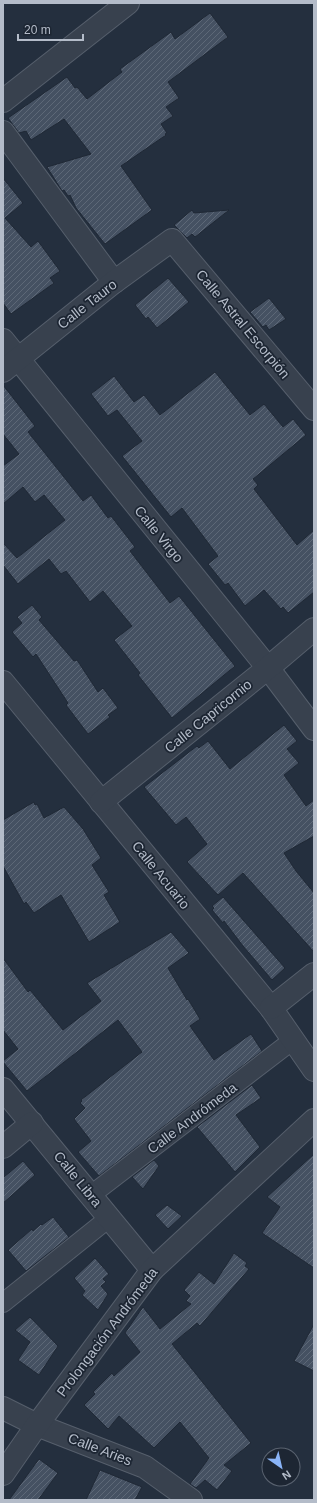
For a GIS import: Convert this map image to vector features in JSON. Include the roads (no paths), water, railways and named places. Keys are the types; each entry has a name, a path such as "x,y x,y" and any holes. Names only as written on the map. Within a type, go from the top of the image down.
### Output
{"street":[{"path":"3,101 128,3"},
{"path":"3,132 114,282"},
{"name":"Calle Tauro","path":"10,364 114,282 172,240"},
{"name":"Calle Astral Escorpión","path":"172,240 314,409"},
{"name":"Calle Virgo","path":"3,340 10,364 268,668 314,729"},
{"name":"Calle Capricornio","path":"101,802 268,668 314,629"},
{"name":"Calle Acuario","path":"3,682 271,1008 314,1070"},
{"path":"271,1008 314,974"},
{"name":"Calle Andrómeda","path":"91,1195 293,1040"},
{"name":"Calle Libra","path":"3,1089 152,1270"},
{"name":"Prolongación Andrómeda","path":"3,1474 37,1425 152,1270 314,1120"},
{"path":"3,1147 32,1123"},
{"path":"3,1303 109,1218"},
{"name":"Calle Aries","path":"3,1408 37,1425 145,1466 191,1500"}]}
